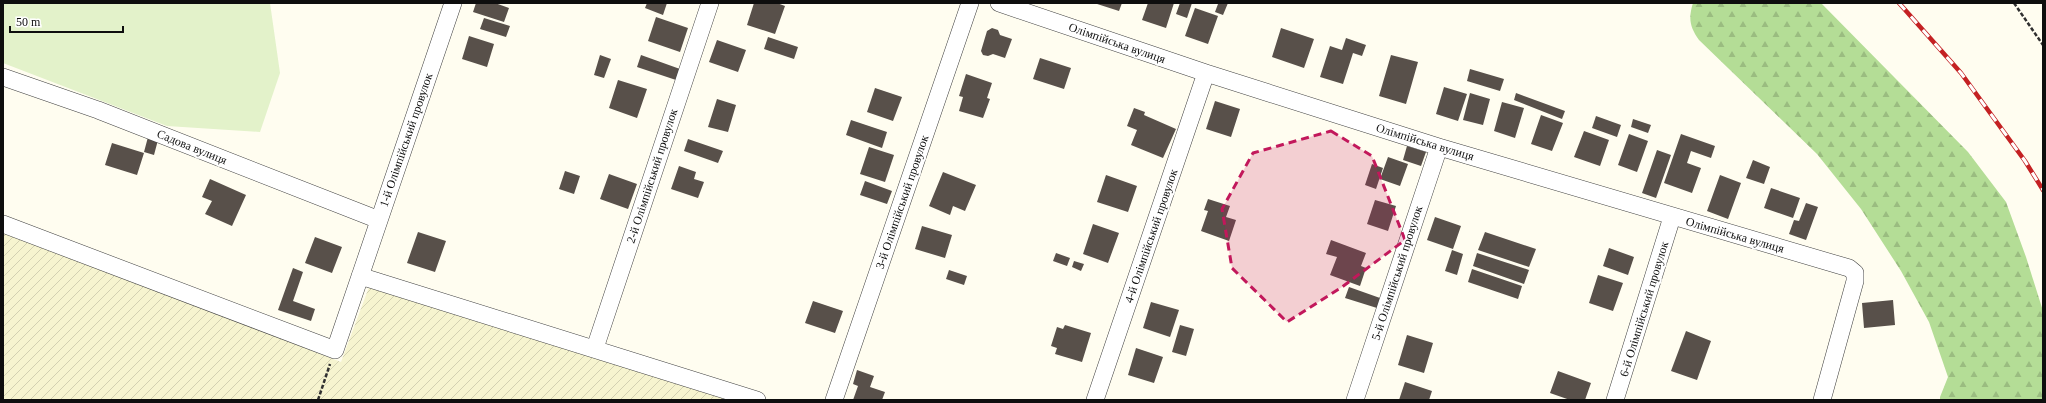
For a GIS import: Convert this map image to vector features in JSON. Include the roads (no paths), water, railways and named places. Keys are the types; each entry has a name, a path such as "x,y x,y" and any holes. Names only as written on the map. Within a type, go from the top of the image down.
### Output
{"street":[{"name":"1-й Олімпійський провулок","path":"3,224 335,350 453,3"},
{"name":"2-й Олімпійський провулок","path":"595,348 710,3"},
{"name":"3-й Олімпійський провулок","path":"834,400 970,3"},
{"name":"Олімпійська вулиця","path":"998,3 1039,9 1206,73 1439,147 1672,217 1840,265 1854,272 1855,281 1822,400"},
{"name":"4-й Олімпійський провулок","path":"1095,400 1206,73"},
{"name":"Садова вулиця","path":"3,77 98,110 379,220"},
{"name":"5-й Олімпійський провулок","path":"1355,400 1439,147"},
{"name":"6-й Олімпійський провулок","path":"1615,400 1672,217"},
{"path":"360,276 595,348 757,400"}],"railway":[{"path":"1899,3 1961,73 2025,161 2043,190"}]}
